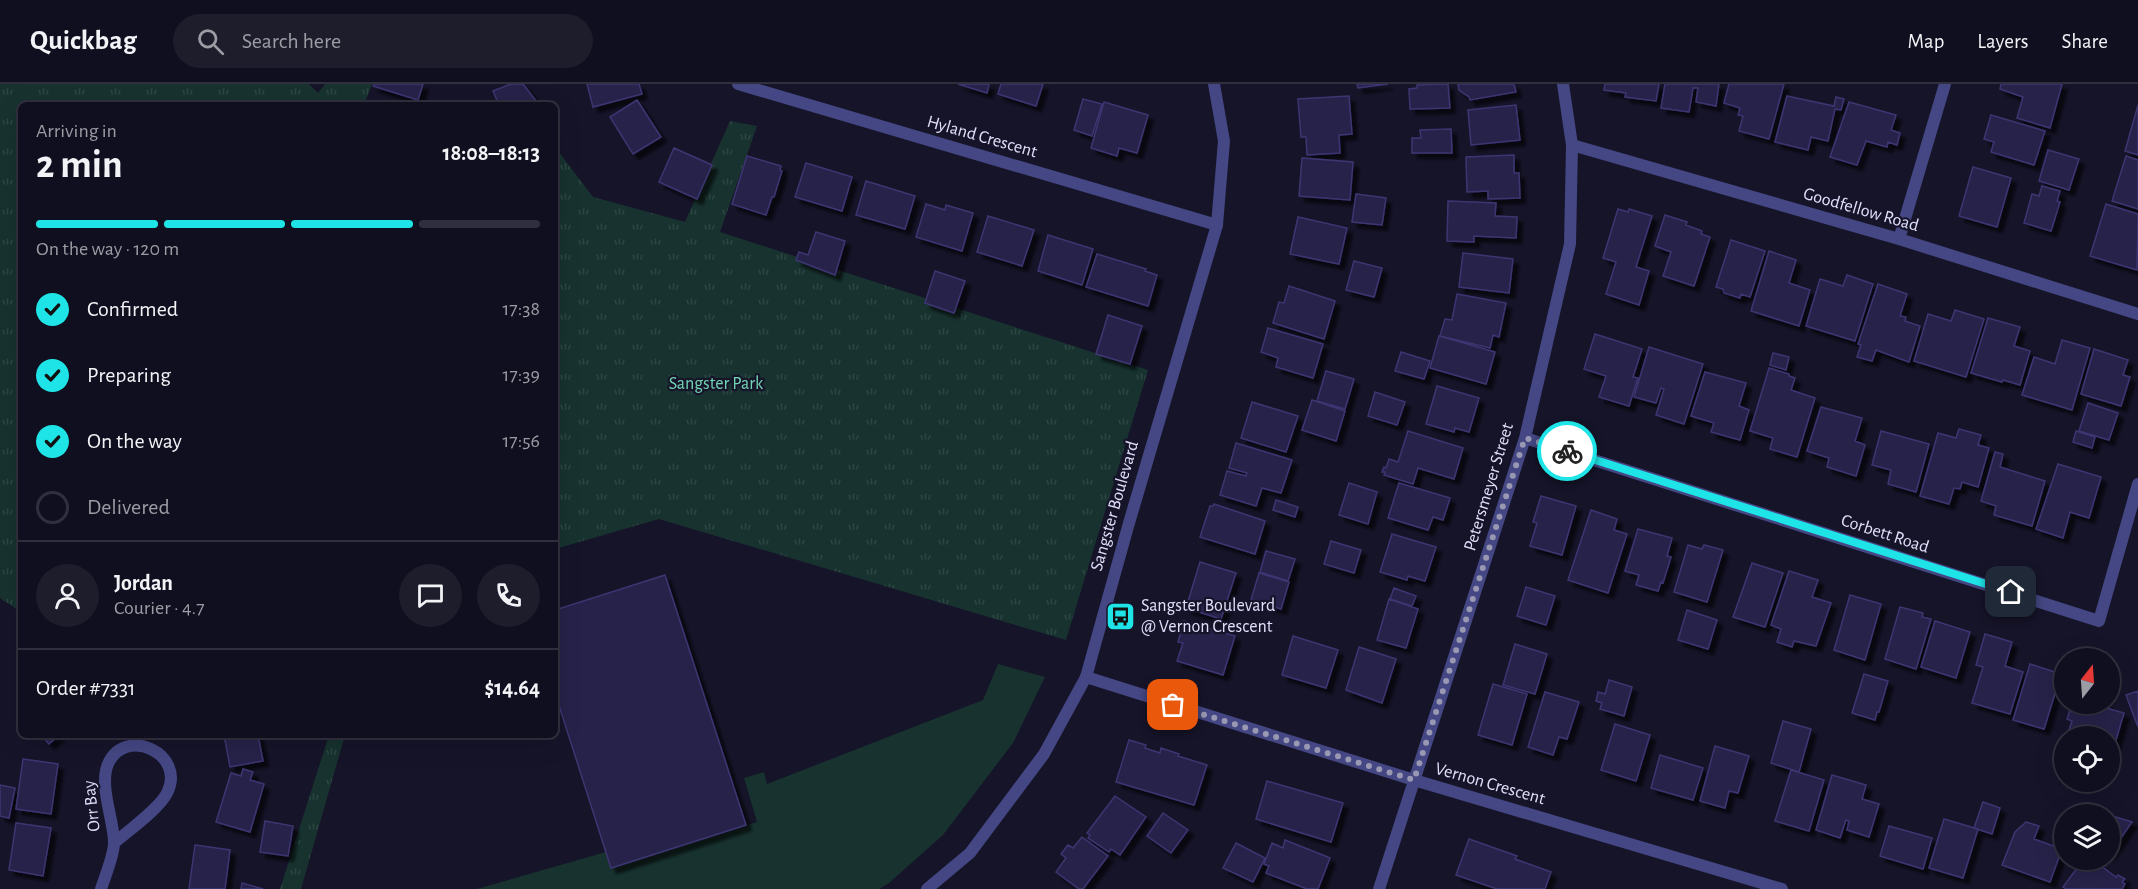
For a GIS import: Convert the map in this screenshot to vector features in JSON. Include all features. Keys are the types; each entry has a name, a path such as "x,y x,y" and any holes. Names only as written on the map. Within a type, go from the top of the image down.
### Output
{"street":[{"name":"Hyland Crescent","path":"738,84 1217,225"},
{"name":"Sangster Boulevard","path":"927,889 970,853 1044,754 1086,677 1217,225 1224,141 1214,84"},
{"name":"Petersmeyer Street","path":"1379,889 1525,438 1570,244 1572,146 1563,84"},
{"path":"1899,239 1945,84"},
{"name":"Goodfellow Road","path":"1572,146 1899,239 2138,314"},
{"name":"Corbett Road","path":"1525,438 2099,621 2138,484"},
{"name":"Vernon Crescent","path":"1086,677 1414,780 1782,889"},
{"name":"Orr Bay","path":"101,889 114,843 105,785 108,762 125,747 137,745 148,747 158,752 166,760 171,771 171,783 160,803 114,843"}],"green space":[{"path":"0,84 309,84 318,93 325,84 372,84 365,102 18,102 18,610 0,598"},
{"name":"Sangster Park","path":"730,121 757,126 720,232 1148,370 1066,640 659,519 558,548 558,151 593,197 685,222"},
{"path":"998,664 1045,677 1013,743 943,835 889,883 879,889 477,889 606,852 612,868 757,822 744,778 764,772 767,784 983,700"},
{"path":"328,738 344,738 301,889 280,889"}],"building":[{"path":"374,84 423,84 418,100 373,86"},
{"path":"511,84 523,84 537,102 498,102 493,91"},
{"path":"587,84 639,84 642,94 593,107"},
{"path":"958,84 989,84 987,93"},
{"path":"1001,84 1043,84 1036,106 998,94"},
{"path":"1357,84 1388,84 1358,88"},
{"path":"1448,84 1450,108 1410,109 1409,89 1417,88 1417,85"},
{"path":"1458,84 1514,84 1516,92 1470,100 1459,90"},
{"path":"1605,84 1659,84 1656,101 1625,97 1626,93 1604,90"},
{"path":"1665,84 1719,84 1716,106 1696,102 1698,88 1693,88 1689,112 1661,108"},
{"path":"1729,84 1784,84 1769,139 1739,131 1743,116 1738,115 1740,108 1724,103"},
{"path":"2001,84 2062,84 2050,128 2017,118 2023,97 2000,89"},
{"path":"1349,96 1352,134 1339,135 1340,153 1307,155 1306,137 1301,137 1298,99"},
{"path":"1787,96 1834,106 1836,97 1844,99 1841,110 1835,109 1828,141 1811,137 1808,150 1775,142"},
{"path":"1083,99 1102,104 1092,136 1074,130"},
{"path":"637,100 661,137 633,154 610,117"},
{"path":"1104,102 1148,115 1137,153 1119,148 1117,156 1091,148"},
{"path":"1849,102 1896,115 1891,130 1900,133 1897,145 1888,142 1887,147 1866,141 1857,165 1830,157"},
{"path":"1516,105 1520,140 1471,145 1468,110"},
{"path":"2138,105 2138,155 2125,151"},
{"path":"1991,115 2045,131 2034,165 1991,152 1994,142 1984,139"},
{"path":"1451,129 1452,153 1412,153 1412,138 1421,138 1420,130"},
{"path":"674,148 712,165 697,199 659,182"},
{"path":"2048,150 2079,159 2069,190 2039,181"},
{"path":"1514,155 1514,173 1519,173 1520,198 1488,199 1488,191 1467,192 1466,157"},
{"path":"747,156 781,166 782,171 766,215 732,204"},
{"path":"2126,156 2138,160 2138,209 2112,201"},
{"path":"1302,158 1353,162 1350,200 1299,196"},
{"path":"806,163 852,177 842,211 795,197"},
{"path":"1973,167 2011,178 1997,227 1959,216"},
{"path":"866,181 915,196 905,229 856,215"},
{"path":"2042,186 2060,191 2057,201 2060,202 2051,231 2024,223 2032,194 2039,196"},
{"path":"1356,194 1386,198 1382,225 1352,222"},
{"path":"1448,201 1496,203 1495,216 1517,217 1516,238 1474,236 1474,242 1447,241"},
{"path":"926,204 945,210 946,205 973,213 962,251 916,237"},
{"path":"2106,204 2138,214 2137,270 2090,256"},
{"path":"1618,209 1628,212 1629,209 1652,216 1636,267 1649,271 1639,305 1606,294 1616,262 1603,258"},
{"path":"1665,215 1687,222 1686,225 1710,237 1694,286 1663,276 1671,252 1655,246"},
{"path":"988,216 1034,230 1022,266 977,252"},
{"path":"1298,217 1347,228 1339,264 1290,254"},
{"path":"816,232 845,241 835,275 796,260 799,252 808,255"},
{"path":"1048,235 1093,249 1082,285 1038,271"},
{"path":"1731,240 1765,251 1750,297 1741,294 1740,298 1724,293 1723,289 1716,287"},
{"path":"1769,251 1796,260 1789,283 1810,290 1799,326 1751,311"},
{"path":"1463,253 1513,259 1509,293 1459,287"},
{"path":"1097,254 1146,269 1145,271 1157,275 1148,306 1086,287"},
{"path":"1354,261 1382,268 1374,297 1346,290"},
{"path":"935,271 965,281 954,313 925,303"},
{"path":"1847,275 1873,284 1855,341 1806,326 1820,279 1843,286"},
{"path":"1878,284 1907,294 1900,316 1906,317 1905,321 1920,326 1909,362 1876,350 1872,361 1857,357 1861,345 1858,344"},
{"path":"1289,286 1335,301 1324,339 1273,323 1279,302 1284,303"},
{"path":"1457,294 1506,303 1499,337 1493,335 1490,348 1440,336 1445,319 1452,320"},
{"path":"1955,310 1984,319 1966,377 1914,361 1928,314 1951,321"},
{"path":"1108,315 1142,326 1130,364 1096,354"},
{"path":"1988,318 2020,327 2014,346 2030,351 2020,385 1971,373"},
{"path":"1268,328 1323,344 1313,378 1276,367 1278,358 1261,352"},
{"path":"1595,334 1642,349 1633,377 1638,378 1629,406 1599,397 1606,376 1584,369"},
{"path":"1439,336 1495,352 1486,384 1430,368"},
{"path":"2062,340 2090,348 2072,410 2022,395 2034,357 2055,364"},
{"path":"1649,347 1703,364 1684,424 1656,415 1664,389 1661,388 1656,403 1634,397"},
{"path":"2094,349 2128,360 2123,375 2130,377 2121,406 2081,394"},
{"path":"1401,352 1430,361 1424,379 1395,371"},
{"path":"1773,353 1789,357 1786,370 1770,365"},
{"path":"1769,368 1795,378 1791,390 1815,398 1797,457 1770,449 1773,438 1750,431"},
{"path":"1326,371 1354,379 1345,409 1317,401"},
{"path":"1705,372 1746,383 1739,406 1749,410 1740,440 1711,432 1714,423 1691,416"},
{"path":"1437,386 1479,398 1469,432 1455,428 1454,432 1426,424"},
{"path":"1375,392 1405,402 1397,425 1368,416"},
{"path":"1312,400 1345,411 1336,441 1302,430"},
{"path":"1252,402 1298,416 1286,452 1241,438"},
{"path":"2088,403 2118,413 2109,440 2079,431"},
{"path":"1821,407 1862,418 1855,441 1865,445 1856,476 1827,467 1829,458 1807,451"},
{"path":"1959,429 1981,435 1978,445 1989,448 1978,487 1962,482 1960,489 1954,488 1949,504 1920,496 1938,433 1956,438"},
{"path":"1408,431 1463,448 1454,479 1418,468 1413,484 1384,475 1385,472 1382,472 1389,459 1398,462"},
{"path":"1881,431 1929,444 1916,492 1888,484 1891,470 1872,465"},
{"path":"2076,431 2095,437 2092,448 2073,442"},
{"path":"1236,443 1292,460 1281,493 1262,488 1256,506 1220,495 1227,471 1246,476 1247,473 1229,468"},
{"path":"1995,452 2003,454 2000,467 2045,481 2032,526 1994,515 1996,506 1981,501"},
{"path":"2058,464 2101,477 2089,518 2070,512 2063,538 2036,529"},
{"path":"1349,483 1377,492 1368,524 1339,515"},
{"path":"1399,483 1450,498 1443,520 1433,517 1428,530 1388,518"},
{"path":"1541,496 1576,506 1562,555 1530,546 1537,523 1533,522"},
{"path":"1276,500 1298,507 1295,517 1273,510"},
{"path":"1214,504 1265,521 1255,554 1200,537 1210,506"},
{"path":"1591,510 1617,519 1614,530 1627,534 1608,593 1568,580"},
{"path":"1638,529 1672,538 1667,556 1671,557 1663,583 1661,582 1658,591 1636,585 1639,575 1625,571"},
{"path":"1392,534 1436,547 1425,581 1408,576 1407,580 1380,572"},
{"path":"1331,541 1361,550 1354,573 1324,564"},
{"path":"1688,545 1702,549 1704,545 1723,550 1707,602 1674,592"},
{"path":"1266,551 1295,559 1288,581 1260,572"},
{"path":"1200,562 1236,573 1221,619 1186,608"},
{"path":"1752,563 1783,573 1765,627 1733,617"},
{"path":"1789,571 1818,580 1812,597 1831,603 1816,646 1794,641 1792,647 1777,642 1781,629 1771,625"},
{"path":"1259,573 1289,582 1281,609 1251,600"},
{"path":"665,575 746,825 611,868 558,702 558,609"},
{"path":"1526,587 1555,596 1546,625 1517,616"},
{"path":"1394,588 1416,596 1412,606 1390,599"},
{"path":"1850,595 1881,604 1865,660 1834,650"},
{"path":"1389,599 1418,609 1406,648 1377,640"},
{"path":"1900,607 1923,613 1922,617 1931,619 1916,669 1885,659"},
{"path":"1687,610 1717,620 1708,649 1678,640"},
{"path":"1184,621 1235,636 1223,675 1177,661 1183,643 1178,642"},
{"path":"1935,621 1970,632 1956,678 1921,667"},
{"path":"1985,634 2012,642 2005,666 2023,672 2010,714 1972,703 1983,667 1976,665"},
{"path":"1293,636 1338,650 1326,688 1282,675"},
{"path":"1515,644 1547,654 1535,694 1503,685"},
{"path":"1359,647 1396,659 1382,703 1346,690"},
{"path":"2030,664 2054,672 2054,697 2044,729 2013,720"},
{"path":"1864,674 1888,681 1875,720 1852,713"},
{"path":"1609,680 1632,687 1624,716 1600,709 1602,703 1596,701 1598,692 1605,694"},
{"path":"1493,684 1527,694 1512,745 1478,735"},
{"path":"2138,691 2138,727 2126,695"},
{"path":"1545,692 1579,702 1567,739 1559,737 1553,755 1528,747"},
{"path":"2124,713 2120,727 2070,726 2072,721 2067,719 2069,714"},
{"path":"1783,721 1811,729 1799,772 1771,763"},
{"path":"1615,724 1650,735 1636,781 1601,770"},
{"path":"44,738 56,738 49,744"},
{"path":"225,738 259,738 263,761 230,767"},
{"path":"1129,740 1146,745 1145,748 1160,753 1161,748 1207,765 1194,805 1116,782"},
{"path":"1715,746 1749,756 1738,793 1729,791 1725,808 1700,801"},
{"path":"1660,755 1703,768 1693,800 1651,788"},
{"path":"23,759 58,764 51,814 16,809"},
{"path":"243,769 253,772 250,780 264,784 250,832 216,822 231,773 241,776"},
{"path":"1791,770 1824,780 1809,831 1775,821"},
{"path":"1832,775 1866,785 1862,799 1879,804 1869,837 1847,830 1849,821 1846,820 1840,838 1816,830"},
{"path":"1267,781 1343,803 1331,842 1256,819"},
{"path":"0,785 15,788 9,818 0,816"},
{"path":"1115,796 1146,817 1120,855 1111,849 1109,852 1088,838 1090,835 1087,833"},
{"path":"1983,802 2000,808 1992,834 1974,828"},
{"path":"1163,813 1188,830 1171,853 1147,836"},
{"path":"2120,818 2132,822 2120,839"},
{"path":"1944,819 1978,829 1963,878 1929,868"},
{"path":"265,821 293,826 288,856 260,852"},
{"path":"2026,822 2039,826 2034,839 2054,846 2054,870 2050,882 2002,865 2015,832"},
{"path":"16,823 51,828 43,876 9,870"},
{"path":"1889,826 1932,838 1923,869 1880,856"},
{"path":"1082,837 1108,856 1083,889 1079,889 1056,872 1066,858 1061,854 1068,845 1073,848"},
{"path":"1469,839 1517,856 1515,859 1551,872 1545,889 1497,889 1456,875"},
{"path":"1285,840 1330,858 1318,889 1307,889 1266,873 1269,866 1264,864 1272,843 1283,848"},
{"path":"1236,843 1265,858 1253,882 1223,868"},
{"path":"195,845 230,850 225,889 189,889"},
{"path":"2076,870 2107,870 2116,877 2118,875 2125,879 2122,882 2125,884 2122,889 2066,889 2063,887"},
{"path":"242,883 263,889 241,889"}],"way so far":[{"path":"1173,705 1414,780 1525,438 1567,451"}],"place":[{"name":"Sangster Boulevard @ Vernon Crescent","path":"1120,616"}],"route":[{"path":"1567,451 2011,592"}]}
